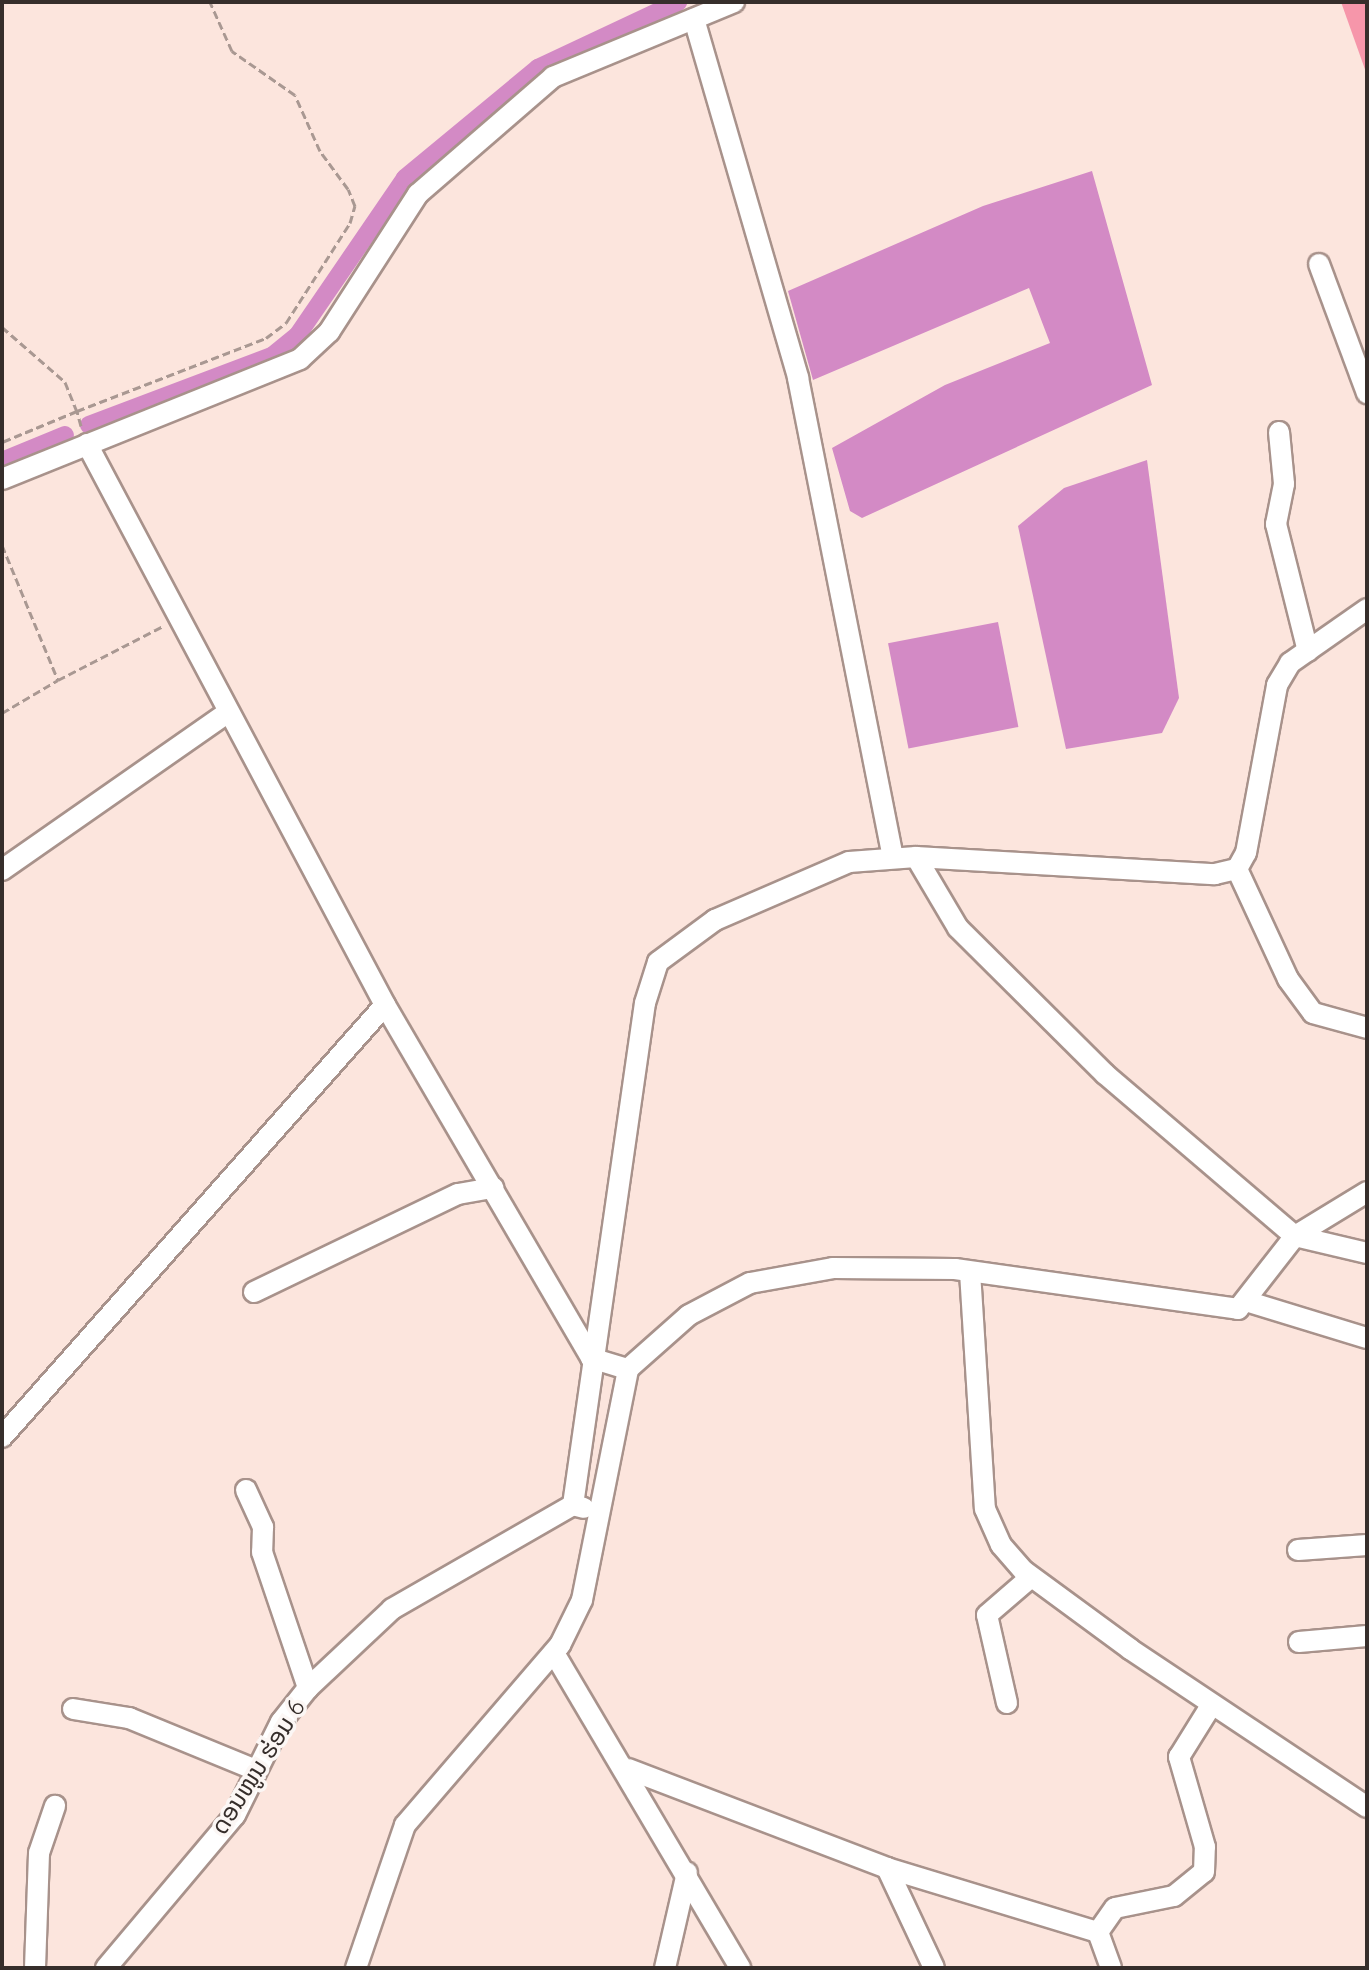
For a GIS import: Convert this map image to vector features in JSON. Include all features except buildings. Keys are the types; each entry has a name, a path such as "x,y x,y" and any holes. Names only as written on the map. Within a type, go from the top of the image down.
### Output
{"street":[{"path":"2,479 300,359 329,332 400,217 443,171 553,77 734,2"},
{"path":"694,19 798,378 893,858"},
{"path":"1319,264 1367,393"},
{"path":"1279,432 1284,484 1276,524 1308,651"},
{"path":"87,444 226,714 385,1005 591,1358 628,1369"},
{"path":"600,1511 573,1505 591,1412 591,1358 658,962 682,938 788,884 849,862 916,857 1215,874 1237,869 1246,853 1277,685 1308,651 1367,609"},
{"path":"2,870 226,714"},
{"path":"916,857 940,907 1105,1074 1295,1236 1367,1253"},
{"path":"1237,869 1288,979 1313,1013 1367,1028"},
{"path":"2,1437 385,1005"},
{"path":"254,1292 458,1194 493,1188"},
{"path":"1249,1302 1295,1236 1367,1192"},
{"path":"356,1968 405,1825 554,1653 582,1600 628,1369 689,1315 750,1283 833,1268 970,1272 1207,1309 1249,1302 1367,1338"},
{"path":"970,1272 985,1509 1001,1545 1031,1577 1212,1704 1367,1807"},
{"path":"246,1490 263,1527 262,1552 308,1688"},
{"name":"ດອນໜູນ ຮ່ອມ 6","path":"106,1968 235,1815 256,1770 308,1688 392,1609 573,1505"},
{"path":"1298,1550 1367,1545"},
{"path":"1007,1703 987,1615 1031,1577"},
{"path":"1299,1642 1367,1636"},
{"path":"554,1653 628,1769 740,1968"},
{"path":"1098,1932 1115,1908 1174,1896 1204,1872 1205,1847 1179,1757 1212,1704"},
{"path":"73,1709 129,1718 256,1770"},
{"path":"628,1769 887,1868 1098,1932"},
{"path":"35,1968 39,1853 55,1806"},
{"path":"887,1868 934,1968"},
{"path":"665,1968 687,1873"},
{"path":"1098,1932 1111,1968"}],"path":[{"path":"2,442 266,338 286,323 350,223 355,206 348,189 320,151 295,95 232,51 210,2"},
{"path":"2,327 65,382 87,444"},
{"path":"2,545 58,680"},
{"path":"2,713 177,618"}],"shaded area":[{"path":"1092,171 1152,385 862,518 850,511 832,448 945,385 1050,343 1029,288 813,380 788,291 983,206"},
{"path":"1147,460 1179,698 1162,733 1066,749 1018,526 1064,488"},
{"path":"998,622 1018,727 908,748 888,643"}],"waterway":[{"path":"89,425 272,356 297,336 405,178 538,68 678,2"},
{"path":"2,461 65,435"}]}
